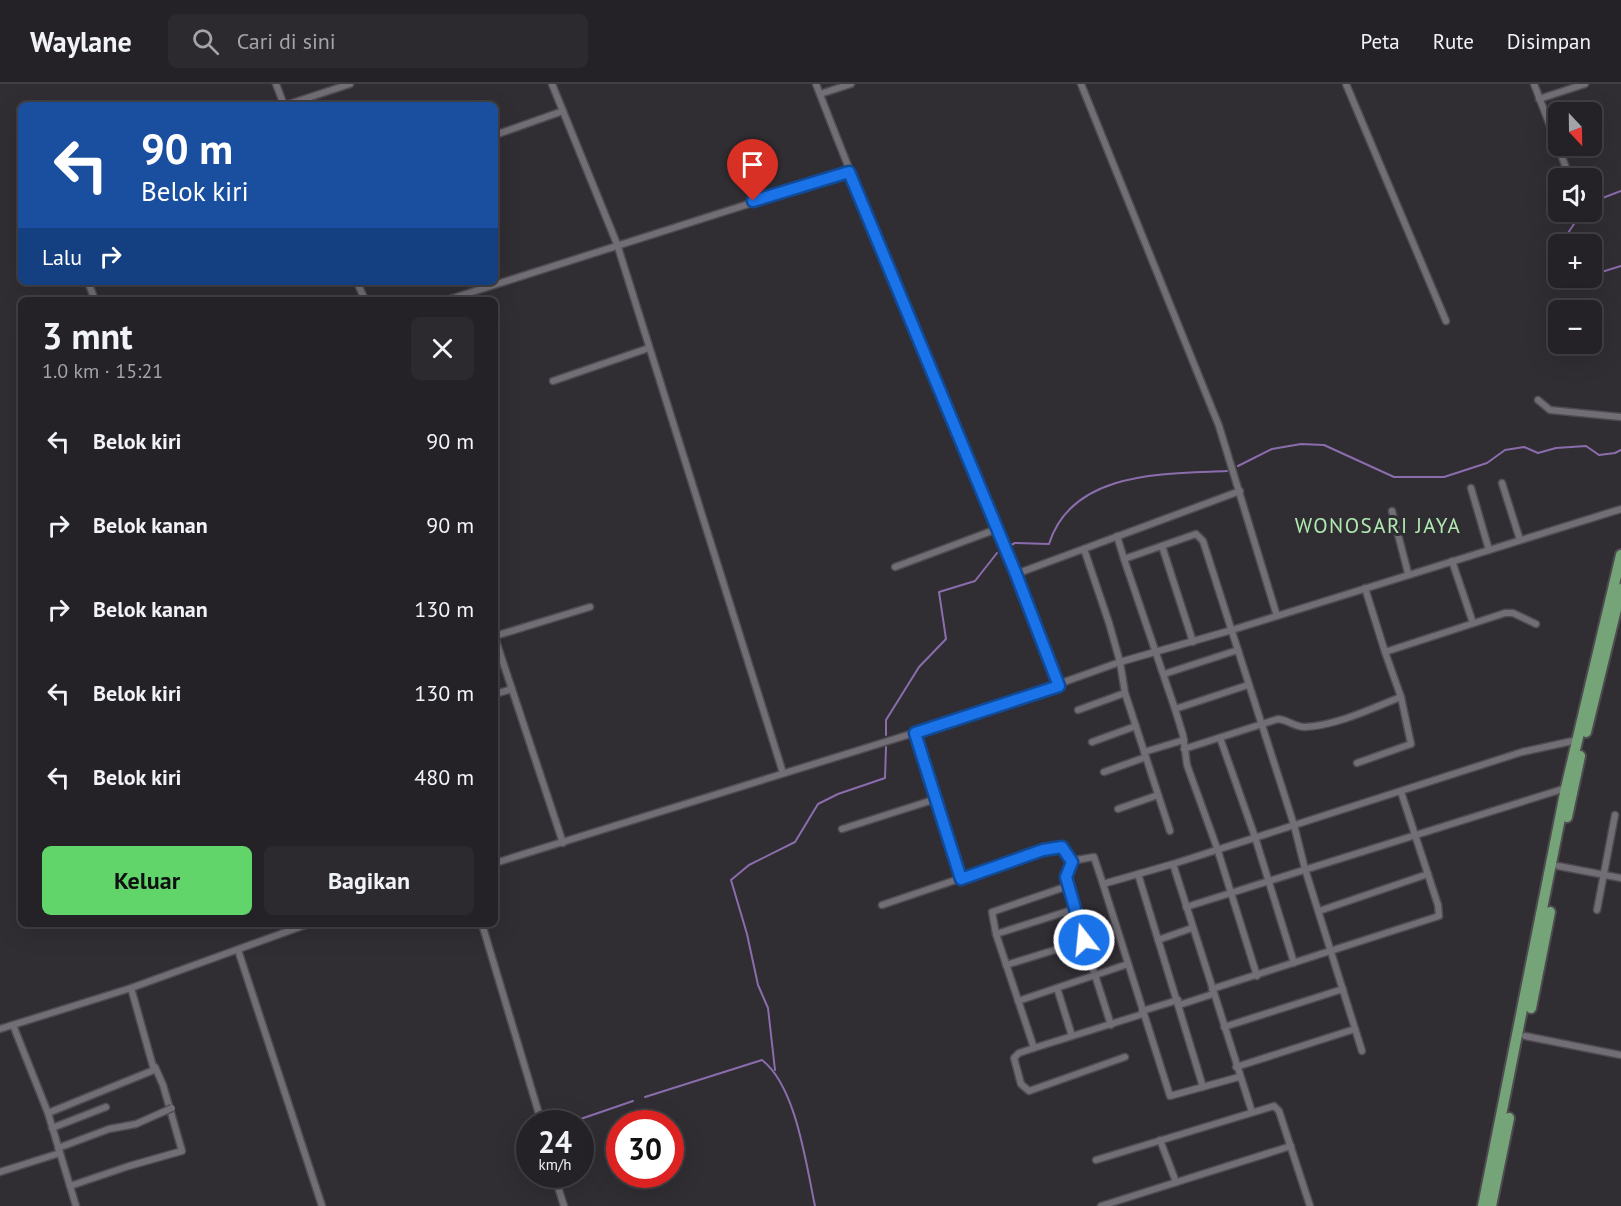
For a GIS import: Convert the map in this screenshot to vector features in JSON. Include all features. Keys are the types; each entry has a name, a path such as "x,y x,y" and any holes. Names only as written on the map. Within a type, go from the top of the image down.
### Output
{"highway":[{"path":"1483,1205 1566,788 1621,555"},
{"path":"1483,1205 1525,1036 1584,740 1620,594"}],"street":[{"path":"276,84 284,102"},
{"path":"294,102 350,84"},
{"path":"552,84 617,244 783,773"},
{"path":"816,84 849,172 998,529 1059,686"},
{"path":"820,94 851,84"},
{"path":"1081,84 1218,426 1277,616"},
{"path":"1346,84 1446,321"},
{"path":"1534,84 1566,168"},
{"path":"1539,99 1585,84"},
{"path":"498,134 562,111"},
{"path":"498,283 849,172"},
{"path":"456,297 493,285"},
{"path":"553,381 650,348"},
{"path":"1538,400 1550,410 1621,417"},
{"path":"1502,483 1520,540"},
{"path":"1471,488 1489,550"},
{"path":"1016,574 1240,491"},
{"path":"498,862 915,733 1059,686 1120,662 1193,642 1408,573 1621,509"},
{"path":"1392,511 1408,573"},
{"path":"895,567 998,529"},
{"path":"1125,559 1196,534 1201,537 1294,825 1305,869 1362,1051"},
{"path":"1117,536 1157,652 1184,740 1187,765 1217,848 1257,976"},
{"path":"1162,546 1193,642"},
{"path":"1084,549 1120,662 1125,693 1170,831"},
{"path":"1452,561 1473,623"},
{"path":"1357,763 1411,744 1401,698 1365,588"},
{"path":"498,636 590,607"},
{"path":"1385,652 1473,623 1513,613 1536,624"},
{"path":"498,646 563,843"},
{"path":"1164,674 1238,650"},
{"path":"1175,709 1248,685"},
{"path":"498,693 512,689"},
{"path":"1078,710 1125,693"},
{"path":"1184,749 1278,719 1301,727 1324,724 1401,698"},
{"path":"1092,742 1136,726"},
{"path":"915,733 961,879"},
{"path":"1220,738 1255,837 1294,963"},
{"path":"1104,772 1184,740"},
{"path":"1103,884 1173,864 1522,752 1577,740"},
{"path":"1186,907 1566,788"},
{"path":"1125,1057 1029,1091 1022,1084 1014,1059 1019,1053 1111,1025 1142,1012 1213,992 1439,916 1401,792"},
{"path":"1118,809 1158,795"},
{"path":"842,829 936,799"},
{"path":"1597,910 1615,815"},
{"path":"882,905 1056,846 1066,850 1072,862"},
{"path":"1111,1025 1094,974 1066,873 1072,862 1090,855 1094,856 1170,1096 1239,1077"},
{"path":"1173,864 1252,1112"},
{"path":"1558,866 1621,878"},
{"path":"1138,874 1203,1087"},
{"path":"1319,911 1428,874"},
{"path":"1034,1048 991,915 993,911 1068,886"},
{"path":"996,934 1075,909"},
{"path":"0,1029 131,988 300,927"},
{"path":"483,927 538,1110"},
{"path":"1158,940 1192,928"},
{"path":"1006,965 1084,940"},
{"path":"238,950 322,1206"},
{"path":"1018,1001 1128,964"},
{"path":"70,1186 182,1151 131,988"},
{"path":"1057,988 1072,1036"},
{"path":"1224,1027 1343,989"},
{"path":"13,1025 48,1113 76,1206"},
{"path":"1236,1067 1355,1029"},
{"path":"1525,1036 1621,1055"},
{"path":"48,1113 155,1068"},
{"path":"1096,1160 1276,1106 1292,1146 1310,1206"},
{"path":"52,1128 106,1107"},
{"path":"0,1172 109,1129 136,1124 172,1108"},
{"path":"1160,1140 1176,1182"},
{"path":"1101,1206 1292,1146"},
{"path":"558,1188 564,1206"}],"waterway":[{"path":"1602,198 1621,191"},
{"path":"1567,234 1575,222"},
{"path":"1602,272 1621,266"},
{"path":"1238,466 1272,449 1301,444 1324,445 1394,477 1444,477 1487,463 1505,450 1524,447 1538,453 1556,448 1586,446 1599,455 1621,450"},
{"path":"1007,547 1015,543 1049,544 1061,520 1078,502 1099,489 1150,476 1227,471"},
{"path":"886,735 886,720 919,667 946,639 939,592 975,581 997,553"},
{"path":"775,1070 768,1008 758,985 747,934 731,880 749,865 795,842 818,804 838,794 885,778 886,747"},
{"path":"645,1097 762,1060 774,1072 791,1107 798,1127 815,1206"},
{"path":"594,1114 633,1101"}],"district":[{"name":"WONOSARI JAYA","path":"1378,525"}],"route":[{"path":"753,201 849,172 1016,574 1059,686 915,733 961,879 1043,850 1056,846 1062,847 1072,862 1066,877 1084,940"}]}
